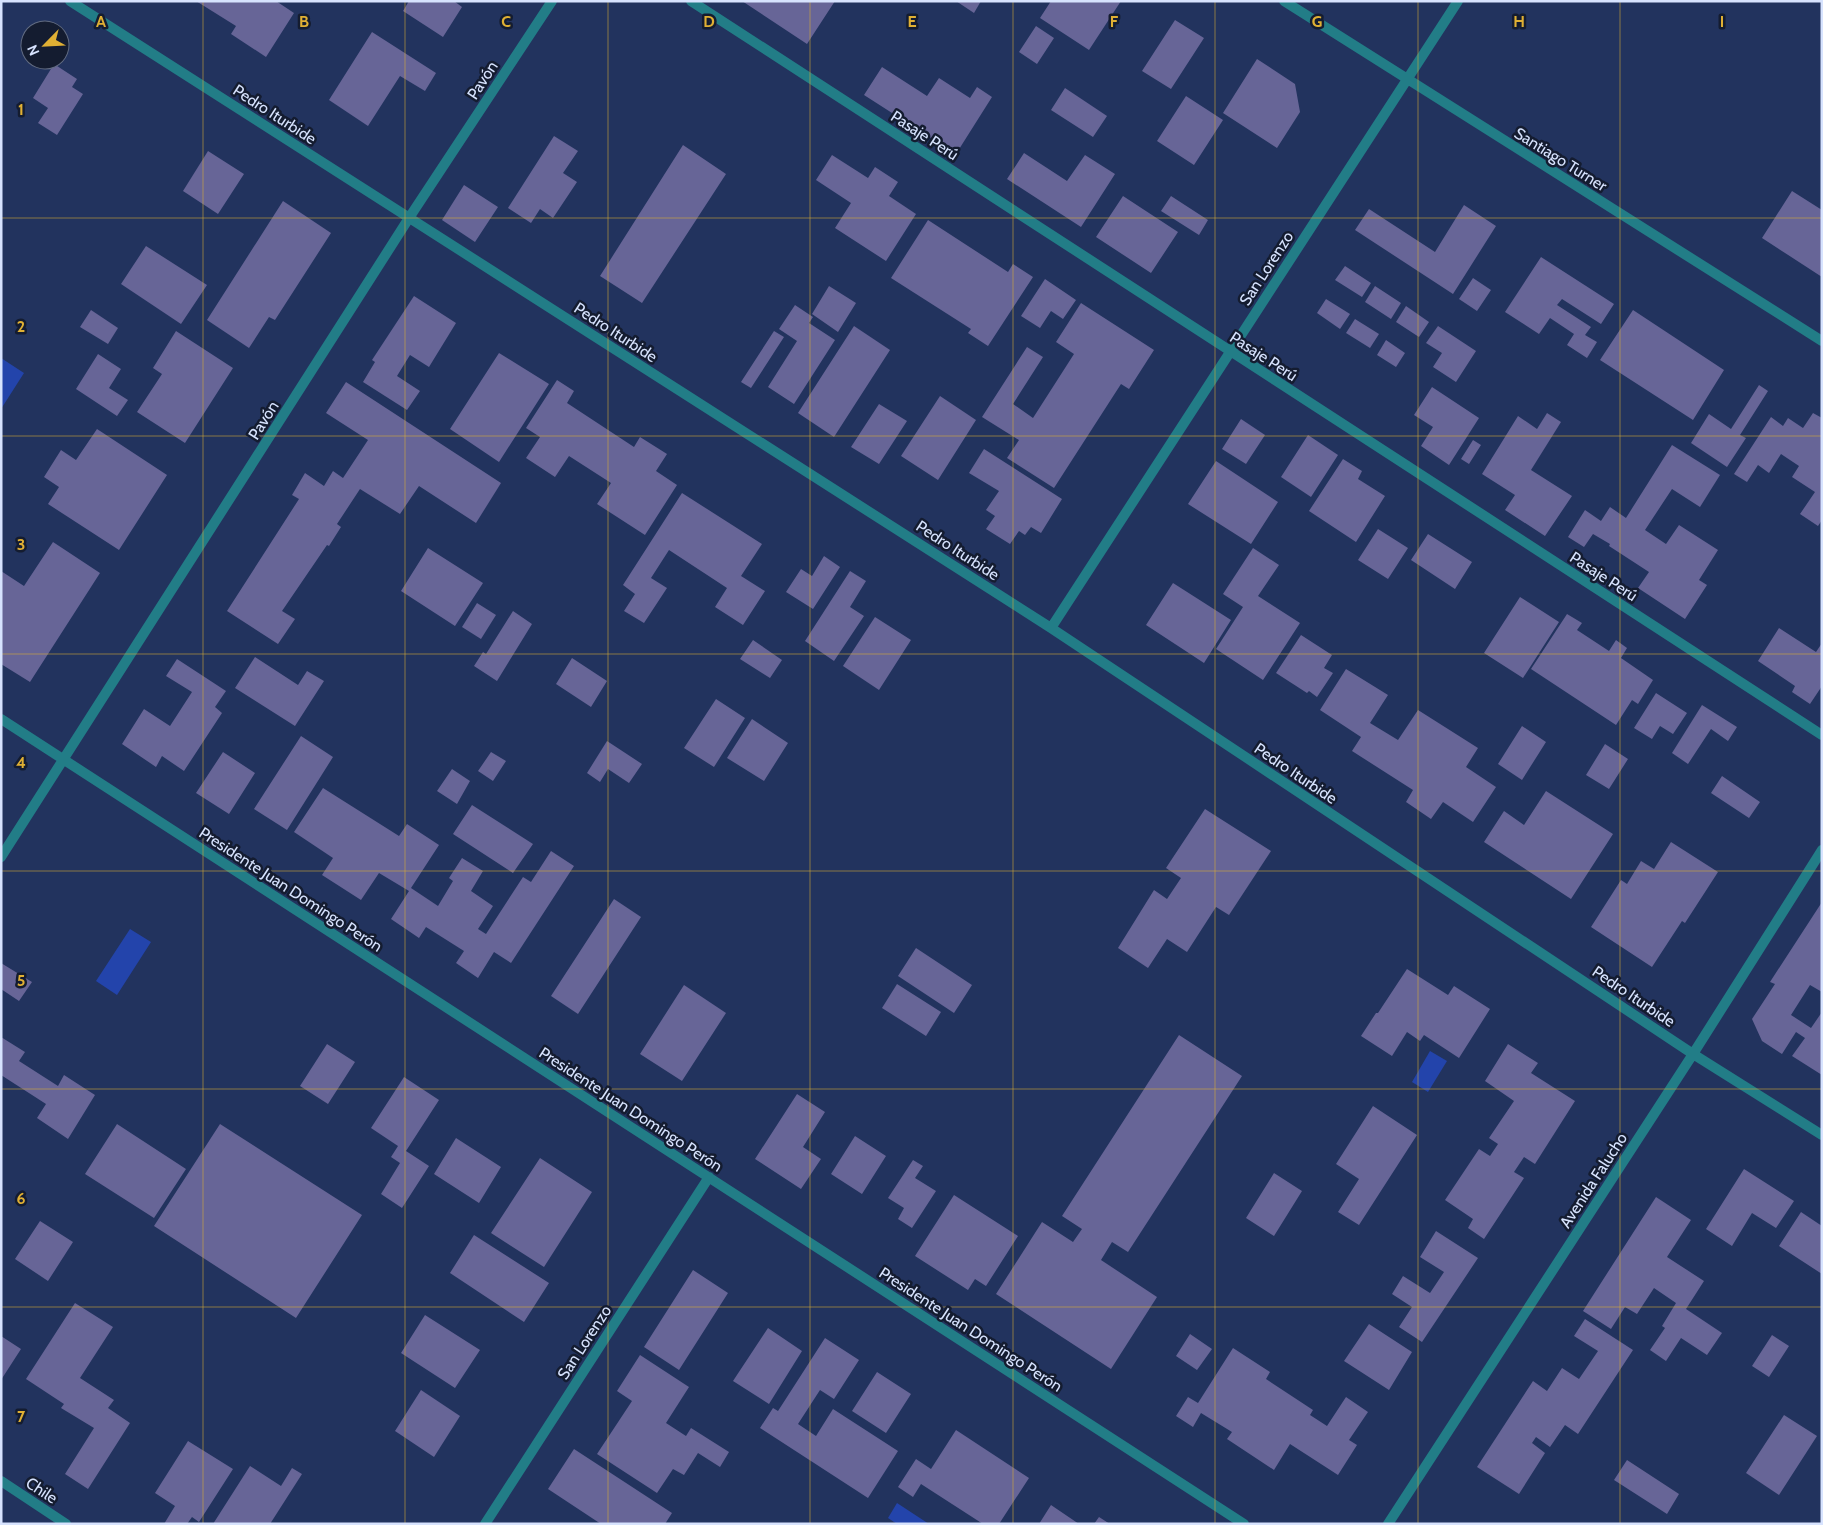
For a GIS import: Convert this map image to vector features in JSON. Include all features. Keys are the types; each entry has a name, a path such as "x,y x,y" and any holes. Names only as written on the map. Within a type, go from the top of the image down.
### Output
{"street":[{"name":"Pedro Iturbide","path":"70,1 1051,628 1693,1054 1822,1135"},
{"name":"Pavón","path":"1,858 409,218 552,1"},
{"name":"Pasaje Perú","path":"691,1 1822,735"},
{"name":"Santiago Turner","path":"1284,1 1822,341"},
{"name":"San Lorenzo","path":"1051,628 1458,1"},
{"name":"Presidente Juan Domingo Perón","path":"1,719 1244,1524"},
{"name":"Avenida Falucho","path":"1388,1524 1693,1054 1822,850"},
{"name":"San Lorenzo","path":"484,1524 709,1178"},
{"name":"Chile","path":"1,1481 66,1524"}],"water":[{"path":"1,358 24,373 1,409"},
{"path":"130,929 151,942 117,995 96,981"},
{"path":"1430,1051 1447,1061 1428,1092 1412,1082"},
{"path":"897,1503 929,1524 897,1524 888,1518"}],"building":[{"path":"196,1 276,1 294,13 266,57 231,34 236,26"},
{"path":"409,1 454,1 462,7 443,37 403,11"},
{"path":"742,1 835,1 807,44"},
{"path":"956,1 981,1 974,13"},
{"path":"1051,1 1121,1 1089,50 1040,18"},
{"path":"1175,20 1204,38 1171,89 1142,71"},
{"path":"1036,26 1054,38 1037,64 1019,52"},
{"path":"372,32 436,73 425,91 400,76 368,126 329,100"},
{"path":"1257,59 1295,84 1300,112 1277,148 1223,113"},
{"path":"882,67 927,96 939,78 970,98 977,87 992,97 956,154 864,95"},
{"path":"50,70 63,70 77,79 72,87 83,94 57,135 38,123 48,108 33,98"},
{"path":"1065,88 1107,116 1093,137 1051,110"},
{"path":"1186,96 1223,120 1194,165 1157,141"},
{"path":"554,136 578,151 563,173 577,182 553,218 540,209 531,223 508,208"},
{"path":"683,145 726,174 642,303 600,276"},
{"path":"208,151 244,174 218,214 183,191"},
{"path":"1024,153 1067,181 1085,155 1115,174 1081,227 1007,179"},
{"path":"832,155 868,178 875,167 898,182 889,196 916,214 886,261 835,228 851,203 816,180"},
{"path":"464,185 498,207 475,242 442,220"},
{"path":"1792,191 1822,210 1822,277 1762,238"},
{"path":"1123,196 1178,232 1151,273 1096,237"},
{"path":"1171,196 1208,220 1199,235 1161,211"},
{"path":"283,201 331,233 275,320 269,317 249,348 207,320"},
{"path":"1464,205 1496,226 1453,294 1355,230 1369,209 1435,252"},
{"path":"928,220 1008,272 1013,264 1033,277 988,346 968,333 971,329 891,278"},
{"path":"146,246 207,285 181,324 121,284"},
{"path":"1541,257 1614,304 1601,324 1562,299 1557,305 1591,327 1585,335 1597,342 1587,358 1567,345 1574,334 1550,318 1539,334 1505,312"},
{"path":"1345,266 1371,283 1362,297 1335,280"},
{"path":"1473,278 1491,290 1477,311 1459,299"},
{"path":"1045,279 1076,300 1063,319 1051,311 1040,328 1021,316"},
{"path":"829,286 856,303 838,332 812,314"},
{"path":"1375,286 1401,303 1391,319 1365,302"},
{"path":"414,296 456,323 429,367 410,355 397,376 420,391 407,410 363,382 375,362 372,360"},
{"path":"1326,299 1350,314 1340,329 1317,313"},
{"path":"1081,303 1154,350 1129,389 1121,384 1054,488 1007,458 1019,440 982,417 1027,347 1043,357 1013,404 1033,418 1074,354 1056,342"},
{"path":"795,305 813,317 809,323 835,340 794,404 768,387 797,341 779,329"},
{"path":"1406,306 1429,322 1419,337 1396,322"},
{"path":"91,310 118,328 108,344 80,327"},
{"path":"1633,310 1724,370 1693,420 1600,360"},
{"path":"1355,319 1379,334 1370,348 1346,333"},
{"path":"854,326 890,350 834,437 798,413"},
{"path":"1438,326 1476,351 1456,382 1433,367 1442,353 1426,343"},
{"path":"176,331 233,368 185,443 137,412 162,374 153,368"},
{"path":"774,331 784,337 751,388 741,382"},
{"path":"1386,340 1405,353 1396,367 1377,355"},
{"path":"499,353 549,384 499,462 450,429"},
{"path":"98,354 121,369 109,388 128,400 117,416 76,389"},
{"path":"557,380 574,391 567,403 634,447 640,437 667,454 656,471 677,485 645,535 597,504 611,483 569,456 555,477 526,458 540,437 526,428"},
{"path":"346,382 501,483 476,523 419,486 400,514 360,489 337,524 341,527 329,546 327,545 282,611 295,619 278,644 227,611 299,499 292,495 305,473 324,486 333,471 343,478 368,440 326,413"},
{"path":"1759,385 1768,391 1740,435 1746,438 1727,467 1691,443 1709,414 1731,429"},
{"path":"1432,387 1479,418 1449,465 1421,446 1433,427 1414,415"},
{"path":"940,396 976,420 938,480 901,456"},
{"path":"879,404 907,421 879,464 851,447"},
{"path":"1547,413 1561,422 1531,470 1572,496 1545,536 1505,510 1515,495 1482,474 1518,416 1537,429"},
{"path":"1813,413 1822,418 1822,520 1818,526 1800,514 1815,492 1792,477 1799,466 1781,454 1769,473 1758,465 1747,482 1734,474 1771,417 1783,426 1788,418 1803,428"},
{"path":"1241,419 1265,435 1246,464 1222,449"},
{"path":"97,429 167,475 119,550 48,504 59,487 44,477 61,450 76,460"},
{"path":"1308,435 1338,455 1311,497 1281,477"},
{"path":"1473,440 1481,445 1469,464 1461,459"},
{"path":"1672,445 1720,475 1700,507 1672,489 1645,530 1666,544 1679,525 1718,550 1699,580 1707,585 1685,619 1638,588 1649,572 1609,546 1610,544 1593,534 1584,547 1568,537 1585,510 1601,521 1610,507 1626,518"},
{"path":"984,449 1062,499 1041,533 1031,527 1025,535 1019,531 1010,544 986,529 995,516 986,510 999,491 969,473"},
{"path":"1343,459 1362,471 1358,479 1385,496 1356,542 1309,511"},
{"path":"1216,461 1278,502 1251,544 1188,504"},
{"path":"682,493 762,544 741,576 765,591 743,625 715,607 727,588 669,550 651,578 667,588 644,623 624,611 635,594 623,585"},
{"path":"1378,529 1408,548 1388,579 1358,560"},
{"path":"1428,534 1472,562 1455,589 1411,560"},
{"path":"53,542 100,573 30,682 1,664 1,571 24,586"},
{"path":"428,548 483,583 455,626 401,591"},
{"path":"1253,548 1279,565 1258,596 1300,623 1263,680 1216,649 1243,607 1223,594"},
{"path":"824,556 840,567 813,609 786,592 801,569 812,576"},
{"path":"850,571 866,581 850,607 864,616 834,661 805,641"},
{"path":"1173,583 1231,620 1204,663 1146,625"},
{"path":"1520,597 1559,622 1523,678 1484,653"},
{"path":"477,603 496,615 481,639 462,627"},
{"path":"513,611 532,624 497,681 474,666 483,652 486,654"},
{"path":"1567,614 1582,623 1577,630 1609,651 1616,640 1627,648 1621,658 1653,680 1638,704 1632,700 1616,725 1531,669"},
{"path":"875,617 911,640 879,690 843,666"},
{"path":"1779,628 1816,652 1822,643 1822,686 1810,704 1792,692 1795,686 1758,661"},
{"path":"1301,635 1332,655 1324,668 1333,673 1317,697 1309,691 1307,693 1276,673"},
{"path":"753,640 782,660 770,678 740,659"},
{"path":"255,657 298,685 307,671 324,681 295,726 235,688"},
{"path":"572,658 607,681 591,707 556,684"},
{"path":"177,659 226,691 215,707 222,713 184,771 162,756 156,767 122,744 144,709 170,726 192,692 166,676"},
{"path":"1346,669 1388,695 1370,723 1398,740 1418,710 1478,748 1466,767 1496,787 1473,822 1443,802 1431,819 1406,802 1413,790 1352,751 1361,737 1320,710"},
{"path":"1656,693 1687,713 1673,734 1660,726 1652,739 1634,728"},
{"path":"716,699 745,718 714,767 684,748"},
{"path":"1702,705 1737,727 1728,741 1711,729 1688,764 1672,753"},
{"path":"752,719 788,743 764,781 727,758"},
{"path":"1522,726 1546,742 1522,780 1498,764"},
{"path":"301,736 333,757 287,830 254,809"},
{"path":"607,741 642,764 629,783 608,769 600,782 587,773"},
{"path":"1605,744 1628,759 1609,789 1586,775"},
{"path":"223,752 255,773 229,814 196,793"},
{"path":"491,752 506,761 493,781 478,771"},
{"path":"452,769 470,781 457,804 437,791"},
{"path":"1722,776 1760,802 1749,818 1711,793"},
{"path":"323,788 399,836 407,824 439,845 411,888 438,906 453,881 449,878 462,858 483,871 471,891 493,906 478,929 486,934 523,877 531,882 551,851 574,866 511,963 494,952 478,978 456,963 464,951 426,927 419,938 391,919 409,891 379,873 361,900 322,875 333,858 294,832"},
{"path":"1546,791 1613,834 1571,899 1484,842 1504,811 1524,825"},
{"path":"472,805 533,844 513,873 453,834"},
{"path":"1205,809 1271,851 1229,915 1216,907 1187,952 1167,939 1148,968 1118,948 1154,890 1167,899 1181,878 1166,868"},
{"path":"1671,842 1718,872 1685,923 1682,921 1652,967 1591,927 1621,880 1627,884 1641,861 1654,869"},
{"path":"614,899 641,917 578,1014 551,996"},
{"path":"1822,902 1822,992 1810,985 1791,1015 1811,1028 1822,1012 1822,1075 1792,1056 1805,1038 1796,1032 1782,1054 1762,1041 1752,1019 1775,984 1770,982"},
{"path":"916,948 972,985 954,1013 898,976"},
{"path":"1,963 32,982 19,1001 1,989"},
{"path":"1407,969 1448,995 1454,986 1490,1009 1459,1058 1424,1035 1420,1041 1407,1032 1392,1056 1361,1036"},
{"path":"897,984 941,1012 926,1036 882,1008"},
{"path":"684,985 726,1013 682,1081 640,1054"},
{"path":"1179,1035 1242,1076 1128,1252 1112,1242 1101,1260 1157,1297 1111,1369 996,1294 1042,1222 1073,1242 1082,1229 1062,1216"},
{"path":"1,1037 25,1052 19,1061 58,1086 64,1075 95,1095 68,1139 37,1118 46,1104 1,1075"},
{"path":"327,1044 355,1062 328,1104 300,1086"},
{"path":"1508,1044 1538,1063 1531,1073 1575,1101 1535,1164 1524,1157 1514,1172 1524,1178 1484,1239 1468,1228 1473,1219 1445,1200 1479,1149 1490,1156 1498,1144 1489,1138 1514,1101 1485,1081"},
{"path":"404,1077 439,1100 406,1151 429,1166 402,1208 381,1194 400,1163 391,1157 398,1146 371,1128"},
{"path":"797,1094 825,1112 803,1147 821,1159 801,1189 755,1159"},
{"path":"1373,1106 1417,1135 1359,1225 1338,1212 1359,1179 1336,1164"},
{"path":"117,1124 186,1169 154,1218 85,1174"},
{"path":"220,1124 362,1215 296,1318 154,1226"},
{"path":"855,1136 886,1156 862,1194 831,1174"},
{"path":"456,1138 501,1167 479,1203 434,1174"},
{"path":"540,1158 592,1192 544,1267 491,1233"},
{"path":"913,1160 923,1166 915,1178 936,1191 912,1228 898,1219 904,1208 888,1198"},
{"path":"1744,1169 1794,1201 1776,1228 1752,1213 1732,1246 1706,1229"},
{"path":"1274,1173 1302,1191 1274,1236 1246,1218"},
{"path":"954,1195 1018,1236 986,1286 975,1279 968,1290 915,1256"},
{"path":"1656,1197 1691,1220 1667,1257 1704,1281 1686,1309 1722,1333 1707,1355 1681,1338 1666,1361 1650,1350 1665,1328 1662,1326 1676,1303 1654,1288 1637,1314 1625,1307 1611,1329 1583,1311"},
{"path":"1801,1212 1822,1226 1822,1274 1779,1246"},
{"path":"40,1221 73,1242 48,1281 15,1259"},
{"path":"1436,1231 1478,1258 1422,1342 1399,1327 1412,1307 1392,1294 1403,1276 1430,1293 1444,1272 1420,1257"},
{"path":"474,1235 549,1283 524,1322 450,1273"},
{"path":"693,1270 728,1293 679,1370 644,1347"},
{"path":"75,1303 113,1327 80,1378 114,1400 108,1408 130,1423 88,1489 65,1474 94,1428 61,1408 64,1404 26,1379"},
{"path":"425,1315 480,1350 455,1388 401,1353"},
{"path":"1585,1319 1633,1350 1578,1434 1565,1425 1550,1447 1536,1437 1532,1443 1545,1453 1519,1494 1477,1467 1533,1381 1547,1391 1562,1368 1579,1379 1598,1351 1574,1336"},
{"path":"1369,1324 1412,1352 1389,1390 1344,1361"},
{"path":"768,1328 802,1351 769,1404 733,1381"},
{"path":"1190,1334 1212,1349 1197,1370 1176,1356"},
{"path":"1772,1335 1789,1346 1769,1377 1752,1366"},
{"path":"1,1336 21,1349 1,1380"},
{"path":"825,1338 859,1360 834,1399 820,1390 798,1424 816,1436 833,1409 898,1451 868,1498 760,1428 773,1408 778,1411"},
{"path":"1233,1348 1270,1372 1266,1379 1313,1410 1310,1415 1327,1426 1346,1397 1368,1412 1349,1440 1357,1445 1338,1475 1290,1444 1274,1470 1227,1439 1232,1432 1201,1413 1193,1427 1176,1416 1188,1397 1198,1403"},
{"path":"640,1355 689,1387 666,1423 686,1436 691,1428 729,1452 720,1467 698,1453 684,1475 673,1469 657,1493 597,1454 632,1401 617,1391"},
{"path":"877,1372 911,1394 886,1433 852,1411"},
{"path":"421,1390 460,1416 434,1457 395,1431"},
{"path":"1784,1415 1817,1436 1779,1495 1746,1473"},
{"path":"956,1430 1029,1478 999,1524 983,1524 921,1484 913,1497 898,1487 916,1459 931,1469"},
{"path":"188,1441 233,1469 199,1522 192,1517 187,1524 164,1524 175,1506 155,1493"},
{"path":"574,1449 672,1513 665,1524 601,1524 548,1489"},
{"path":"1627,1460 1679,1494 1667,1514 1614,1480"},
{"path":"250,1466 281,1486 292,1468 302,1474 270,1524 213,1524"},
{"path":"1051,1505 1079,1524 1039,1524"},
{"path":"1099,1517 1110,1524 1094,1524"}]}
